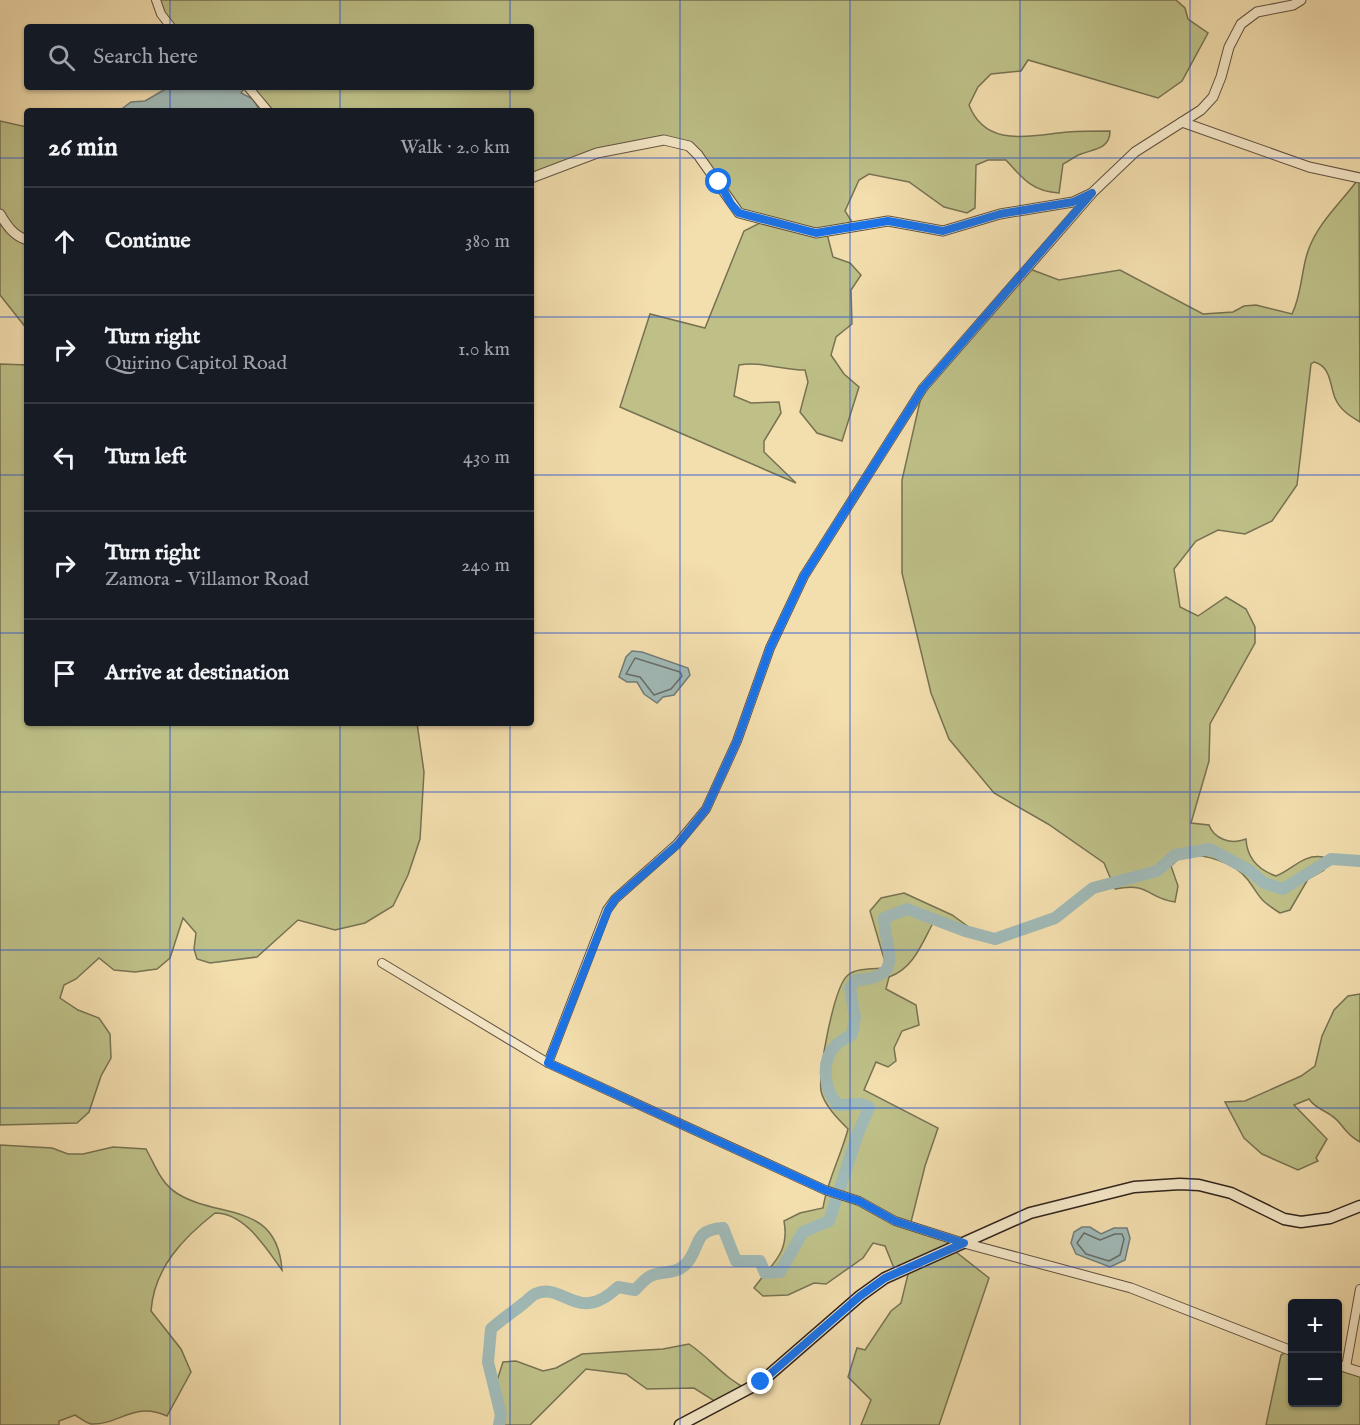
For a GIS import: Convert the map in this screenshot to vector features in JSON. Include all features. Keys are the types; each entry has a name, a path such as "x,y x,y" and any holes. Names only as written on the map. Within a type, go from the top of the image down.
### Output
{"main road":[{"path":"680,1425 761,1382 860,1296 885,1278 1030,1213 1134,1187 1199,1185 1231,1193 1284,1219 1302,1222 1330,1218 1360,1206"}],"street":[{"path":"156,0 161,14 169,24"},
{"path":"548,1063 608,910 615,899 678,844 706,809 737,741 770,648 804,576 843,511 923,388 1092,193 1135,152 1201,110 1213,97 1229,47 1241,24 1257,12 1293,5 1301,0"},
{"path":"250,90 266,108"},
{"path":"1182,122 1308,167 1360,178"},
{"path":"534,177 597,153 670,141 689,146 698,155 739,213 816,233 888,221 943,231 1000,214 1073,202 1092,193"},
{"path":"0,214 14,233 24,238"},
{"path":"382,963 548,1063 825,1190 849,1198 895,1221 964,1243 1131,1288 1288,1349"},
{"path":"1360,1289 1342,1366 1360,1372"}],"green space":[{"path":"156,0 1176,0 1185,8 1188,19 1208,33 1182,81 1158,98 1028,60 1021,71 991,74 978,87 969,105 977,119 986,128 998,134 1025,136 1110,131 1104,145 1063,164 1059,193 1035,187 1023,179 1006,160 988,160 976,165 975,208 967,213 944,207 909,182 869,174 859,180 845,211 854,225 827,234 833,257 850,263 861,275 851,290 852,324 836,337 831,355 844,374 859,387 842,441 817,433 800,412 808,382 805,370 755,364 739,365 734,396 751,403 779,402 781,413 764,441 764,452 796,483 620,407 650,314 705,328 744,231 764,221 739,213 698,155 676,143 620,149 534,177 534,108 266,108 250,90 534,90 534,24 169,24"},
{"path":"0,121 24,126 24,325 0,295"},
{"path":"1359,178 1360,422 1337,402 1324,368 1314,362 1311,364 1297,485 1272,521 1245,534 1218,530 1196,541 1174,569 1180,607 1198,616 1226,597 1246,609 1255,627 1255,643 1210,724 1209,761 1191,823 1209,825 1215,834 1224,840 1246,839 1249,852 1255,862 1276,876 1304,860 1316,857 1323,857 1324,870 1308,879 1290,910 1280,913 1258,895 1242,873 1219,860 1201,856 1184,854 1171,866 1178,886 1175,902 1142,889 1127,887 1115,889 1104,863 1048,824 994,793 949,739 931,693 902,573 902,480 923,388 1027,268 1059,280 1120,270 1203,314 1233,312 1244,306 1256,305 1292,314 1298,299 1312,241 1324,221"},
{"path":"0,364 24,365 24,726 417,726 424,772 420,839 408,875 393,906 365,923 335,930 298,920 257,957 210,963 197,959 194,949 196,933 183,918 170,958 157,969 135,972 114,970 99,958 76,979 64,985 60,998 78,1010 99,1018 110,1034 111,1058 101,1076 89,1112 77,1123 0,1125"},
{"path":"904,893 952,915 973,930 953,923 934,921 911,961 905,968 889,977 886,989 916,1005 919,1025 902,1031 894,1048 896,1061 888,1067 876,1062 864,1090 938,1128 925,1166 910,1226 964,1243 951,1248 989,1278 939,1425 861,1425 871,1400 848,1377 857,1348 865,1350 891,1311 901,1303 910,1266 896,1273 885,1246 873,1243 863,1258 826,1284 814,1283 788,1295 763,1296 754,1288 782,1250 784,1221 800,1213 823,1208 848,1129 828,1107 821,1091 822,1066 828,1030 837,995 848,975 860,970 884,968 885,962 870,911 881,898"},
{"path":"1360,994 1360,1142 1350,1135 1336,1119 1309,1099 1294,1105 1327,1139 1316,1158 1318,1161 1298,1170 1262,1154 1244,1138 1225,1102 1245,1101 1301,1076 1315,1066 1322,1036 1334,1010 1348,996"},
{"path":"0,1145 52,1148 68,1154 83,1154 113,1147 146,1149 163,1180 172,1190 194,1202 258,1222 269,1233 278,1248 282,1270 262,1242 245,1225 226,1215 215,1213 181,1244 164,1268 153,1295 151,1311 181,1349 191,1372 167,1416 145,1411 91,1424 75,1415 59,1421 59,1425 0,1425"},
{"path":"689,1344 731,1379 747,1389 719,1404 694,1388 647,1389 626,1374 586,1369 530,1425 497,1425 493,1393 503,1362 516,1361 543,1371 556,1368 582,1354 663,1349"},
{"path":"1288,1351 1288,1407 1342,1407 1342,1366 1360,1372 1360,1425 1266,1425 1281,1355"}],"water":[{"path":"164,90 243,90 241,93 253,99 258,108 123,108 131,102 145,101"},
{"path":"632,651 642,652 688,668 690,675 674,695 663,697 657,703 644,694 637,682 627,682 619,677 626,657"},
{"path":"1082,1227 1090,1227 1101,1234 1114,1228 1127,1228 1130,1238 1125,1260 1110,1267 1076,1254 1071,1243 1074,1232"}],"waterway":[{"path":"499,1425 501,1415 488,1362 491,1329 534,1295 545,1292 554,1293 581,1303 592,1303 604,1298 618,1287 635,1290 650,1276 681,1268 690,1259 701,1236 713,1229 723,1228 736,1261 760,1261 765,1273 780,1272 803,1232 829,1221 869,1107 861,1104 838,1105 827,1084 826,1067 836,1045 852,1034 855,1017 850,988 856,980 871,978 887,969 889,953 884,918 907,909 965,931 995,939 1055,918 1093,888 1157,871 1175,855 1210,849 1249,870 1264,883 1283,889 1331,859 1360,861"}],"route":[{"path":"719,182 731,204 739,213 751,218 783,223 816,233 827,233 854,225 888,221 943,231 957,229 1000,214 1073,202 1092,193 923,388 843,511 804,576 770,648 737,741 706,809 678,844 615,899 608,910 595,937 548,1063 825,1190 859,1201 885,1217 964,1243 885,1278 860,1296 761,1382"}]}
